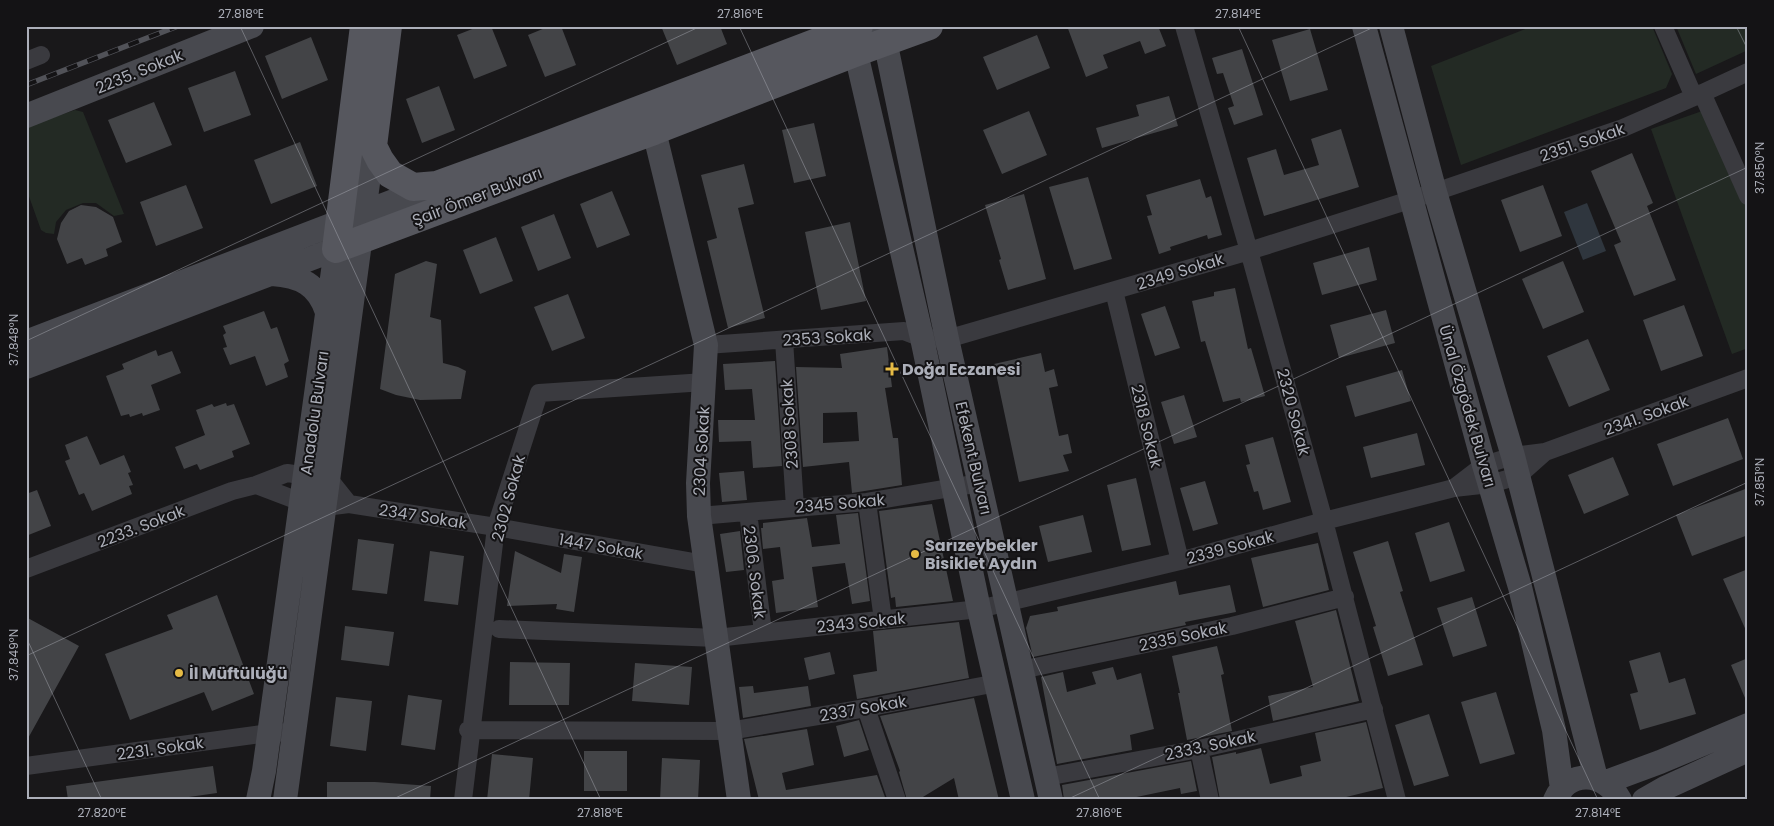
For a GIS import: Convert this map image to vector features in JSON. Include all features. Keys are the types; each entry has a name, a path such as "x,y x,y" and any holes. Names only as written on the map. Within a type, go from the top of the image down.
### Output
{"main road":[{"name":"2235. Sokak","path":"26,116 252,26"},
{"name":"Anadolu Bulvarı","path":"258,800 302,502 364,26"},
{"name":"Anadolu Bulvarı","path":"285,800 365,213 388,26"},
{"name":"Şair Ömer Bulvarı","path":"26,342 646,106 855,36 884,34 929,26"},
{"name":"Ünal Özgödek Bulvarı","path":"1364,26 1487,474 1520,587 1554,730 1558,794"},
{"name":"Ünal Özgödek Bulvarı","path":"1391,26 1435,192 1607,787"},
{"name":"Efekent Bulvarı","path":"884,34 947,339 1052,800"},
{"name":"Şair Ömer Bulvarı","path":"26,367 551,168 654,132 855,36"},
{"name":"Efekent Bulvarı","path":"855,36 922,338 979,609 1023,800"},
{"name":"2304 Sokak","path":"646,106 706,345 698,483 699,516 739,800"},
{"path":"373,146 390,174 413,186 437,185"},
{"path":"272,274 286,275 303,280 315,290 325,304 327,312"},
{"path":"1558,794 1575,779 1585,777 1607,787 1660,762 1748,725"},
{"path":"1644,800 1664,788 1748,750"}],"street":[{"name":"2320 Sokak","path":"1184,26 1249,251 1345,597 1374,709 1394,799"},
{"path":"1663,26 1748,196"},
{"name":"2351. Sokak","path":"1411,200 1623,128 1748,72"},
{"name":"2349 Sokak","path":"947,339 1249,251 1411,200"},
{"name":"2318 Sokak","path":"1114,291 1180,561"},
{"name":"2353 Sokak","path":"706,345 904,331 922,338 947,339"},
{"name":"2308 Sokak","path":"784,340 795,507"},
{"name":"2341. Sokak","path":"1515,466 1545,452 1748,378"},
{"name":"2302 Sokak","path":"462,800 496,528 539,393 705,382"},
{"path":"1487,474 1515,466"},
{"name":"2233. Sokak","path":"26,570 232,491 256,485 287,473 329,480"},
{"name":"2339 Sokak","path":"1006,603 1180,561 1324,521 1454,488 1487,474"},
{"path":"329,480 349,504"},
{"name":"2345 Sokak","path":"699,516 867,502 980,483"},
{"path":"256,485 302,502 325,507"},
{"path":"867,502 883,620"},
{"name":"2347 Sokak","path":"325,507 349,504 496,528"},
{"name":"2306. Sokak","path":"748,512 763,632"},
{"name":"1447 Sokak","path":"496,528 705,564"},
{"name":"2335 Sokak","path":"1021,670 1232,626 1345,597"},
{"name":"2343 Sokak","path":"499,629 716,638 979,609 1006,603"},
{"name":"2337 Sokak","path":"470,730 729,731 866,708 997,682"},
{"path":"866,708 897,800"},
{"name":"2333. Sokak","path":"1046,777 1198,749 1374,709"},
{"name":"2231. Sokak","path":"26,766 269,733 294,732"},
{"path":"1198,749 1210,800"}],"shaded area":[{"path":"1533,26 1652,26 1672,74 1666,88 1461,165 1431,66"},
{"path":"1676,26 1748,26 1748,50 1696,74"},
{"path":"75,110 83,112 124,214 114,216 96,203 83,203 66,210 56,222 54,234 46,233 41,230 26,188 26,127"},
{"path":"1705,110 1748,208 1748,348 1732,354 1651,129"},
{"path":"1587,203 1606,251 1583,260 1564,212"}],"building":[{"path":"480,26 491,26 507,66 474,79 457,35"},
{"path":"550,26 561,26 576,65 545,77 528,35"},
{"path":"661,26 720,26 727,44 677,65"},
{"path":"1067,26 1158,26 1166,46 1145,54 1140,41 1103,55 1108,68 1086,77"},
{"path":"1310,29 1328,90 1290,101 1272,40"},
{"path":"1037,35 1050,68 997,90 983,57"},
{"path":"311,37 328,80 282,99 265,56"},
{"path":"1242,49 1263,115 1234,125 1228,108 1234,106 1223,73 1217,74 1212,58"},
{"path":"235,71 251,115 204,132 188,88"},
{"path":"439,86 455,130 422,143 406,99"},
{"path":"1169,96 1178,126 1102,148 1096,128 1139,116 1136,105"},
{"path":"154,102 172,145 126,163 108,120"},
{"path":"1029,111 1047,155 1002,174 983,130"},
{"path":"814,123 826,176 794,183 782,130"},
{"path":"1341,129 1359,187 1264,216 1247,158 1276,149 1284,175 1319,165 1311,139"},
{"path":"300,142 317,186 271,204 254,160"},
{"path":"1632,153 1653,203 1647,206 1676,280 1634,296 1614,245 1621,242 1591,171"},
{"path":"744,164 754,204 738,208 765,318 728,328 707,241 717,238 701,175"},
{"path":"1088,177 1112,259 1074,270 1049,187"},
{"path":"1200,179 1206,198 1211,196 1222,235 1208,239 1207,235 1170,247 1171,250 1159,254 1147,216 1152,215 1146,195"},
{"path":"186,185 203,228 156,246 140,202"},
{"path":"1543,185 1562,236 1520,252 1501,200"},
{"path":"612,191 630,235 597,248 580,204"},
{"path":"1024,194 1046,279 1008,290 985,205"},
{"path":"81,205 96,207 113,217 122,242 106,249 108,256 85,265 82,258 67,264 57,239 61,223 69,211"},
{"path":"554,214 571,258 538,271 521,227"},
{"path":"850,222 866,301 821,310 805,232"},
{"path":"496,237 513,281 480,294 463,250"},
{"path":"1369,247 1377,280 1322,295 1313,263"},
{"path":"426,261 437,264 430,317 441,320 443,363 466,371 461,399 420,400 396,395 380,389 395,274"},
{"path":"1563,261 1584,312 1543,329 1522,279"},
{"path":"1235,288 1248,349 1251,348 1265,396 1241,402 1240,398 1223,402 1205,341 1201,342 1192,301 1214,296 1214,292"},
{"path":"568,294 585,338 552,351 534,307"},
{"path":"1684,305 1703,356 1661,371 1643,320"},
{"path":"1165,306 1180,348 1155,356 1141,314"},
{"path":"1386,310 1395,343 1339,358 1330,325"},
{"path":"264,311 271,329 277,327 289,361 284,364 288,377 266,386 255,356 230,365 223,348 227,347 223,335 226,333 223,326"},
{"path":"1588,339 1610,390 1569,407 1547,356"},
{"path":"887,347 892,387 885,388 893,438 898,438 902,485 852,493 849,462 803,467 796,367 842,368 840,354","holes":["857,412 859,441 823,443 823,413"]},
{"path":"156,350 158,356 172,351 181,373 151,385 160,410 143,416 142,413 130,417 129,414 121,416 106,376 124,369 122,364"},
{"path":"1041,353 1045,372 1054,369 1058,386 1049,388 1059,436 1068,434 1072,453 1063,455 1069,471 1019,482 994,364"},
{"path":"775,361 782,466 753,468 751,441 719,442 718,420 755,420 752,389 725,390 723,364"},
{"path":"1402,370 1411,401 1355,417 1346,386"},
{"path":"1184,395 1197,437 1174,444 1161,402"},
{"path":"226,403 227,406 234,404 250,444 232,451 234,457 200,470 197,464 184,469 175,447 205,435 196,410 212,404 214,407"},
{"path":"1728,418 1743,459 1673,486 1657,444"},
{"path":"1417,433 1425,465 1371,478 1363,447"},
{"path":"87,436 100,465 124,455 131,472 128,473 133,485 129,486 132,494 92,511 84,493 79,495 65,461 70,459 65,445"},
{"path":"1273,437 1291,502 1263,510 1258,491 1254,492 1246,465 1250,464 1245,445"},
{"path":"1613,457 1629,495 1584,514 1568,475"},
{"path":"744,471 747,500 722,502 719,473"},
{"path":"1136,478 1151,545 1122,551 1107,485"},
{"path":"1205,481 1218,524 1193,531 1180,488"},
{"path":"1748,488 1748,535 1692,556 1676,515"},
{"path":"37,490 51,526 26,536 26,494"},
{"path":"932,504 953,601 896,607 895,597 891,598 879,511"},
{"path":"858,513 870,601 852,604 845,563 812,567 818,607 776,613 772,581 784,579 780,547 763,549 761,528 763,528 763,523 807,518 812,547 840,544 836,515"},
{"path":"1083,515 1092,552 1048,562 1039,526"},
{"path":"1449,522 1465,571 1430,582 1415,533"},
{"path":"740,531 744,570 726,572 720,534"},
{"path":"358,539 394,544 387,594 352,590"},
{"path":"1388,541 1403,591 1400,592 1423,665 1388,676 1373,627 1376,626 1353,552"},
{"path":"1318,543 1329,590 1263,607 1251,558"},
{"path":"430,551 464,556 458,605 424,601"},
{"path":"515,551 561,573 564,554 582,557 574,612 556,609 557,604 507,606"},
{"path":"1748,569 1748,635 1723,579"},
{"path":"1176,581 1179,595 1230,585 1236,612 1185,622 1186,625 1033,657 1026,628 1030,616 1058,611 1057,607"},
{"name":"İl Müftülüğü","path":"217,595 254,694 212,711 204,692 130,720 105,654 173,629 167,615"},
{"path":"1472,597 1487,646 1453,657 1437,608"},
{"path":"1336,610 1359,701 1273,721 1268,696 1313,687 1295,621"},
{"path":"26,617 79,646 26,742"},
{"path":"959,622 969,678 857,699 853,675 877,671 873,631"},
{"path":"345,626 394,632 389,666 341,660"},
{"path":"1217,646 1224,674 1221,675 1232,731 1187,740 1172,656"},
{"path":"830,652 835,674 809,680 804,658"},
{"path":"1660,652 1669,683 1685,678 1696,714 1640,730 1630,694 1638,692 1629,661"},
{"path":"1748,658 1748,705 1731,665"},
{"path":"510,662 570,663 569,705 509,705"},
{"path":"635,663 692,667 689,705 632,701"},
{"path":"1113,667 1117,680 1141,673 1154,729 1130,735 1132,750 1057,764 1041,677 1063,672 1067,692 1096,684 1092,672"},
{"path":"753,686 754,693 808,686 811,706 743,718 739,687"},
{"path":"1496,692 1515,754 1480,764 1461,702"},
{"path":"408,695 442,700 435,750 401,745"},
{"path":"336,697 372,701 366,751 330,746"},
{"path":"974,698 999,800 959,800 954,778 918,800 907,800 900,771 880,716"},
{"path":"1429,714 1449,776 1414,786 1395,725"},
{"path":"859,720 869,750 844,757 836,726"},
{"path":"1366,722 1383,788 1334,800 1220,800 1212,757 1261,748 1270,784 1302,776 1300,766 1321,761 1315,733"},
{"path":"807,729 814,765 782,773 786,790 877,775 886,800 759,800 744,739"},
{"path":"584,751 627,751 627,791 584,791"},
{"path":"492,754 533,758 529,800 487,800"},
{"path":"662,758 700,760 698,800 660,800"},
{"path":"1191,761 1197,791 1181,794 1180,788 1122,800 1064,800 1062,785"},
{"path":"213,766 217,793 168,800 68,800 66,786"},
{"path":"327,782 375,782 431,786 430,800 327,800"}],"railway":[{"path":"26,85 178,26"}],"place":[{"name":"Doğa Eczanesi","path":"892,369"},
{"name":"Sarızeybekler Bisiklet Aydın","path":"915,554"},
{"name":"İl Müftülüğü","path":"179,673"}]}
